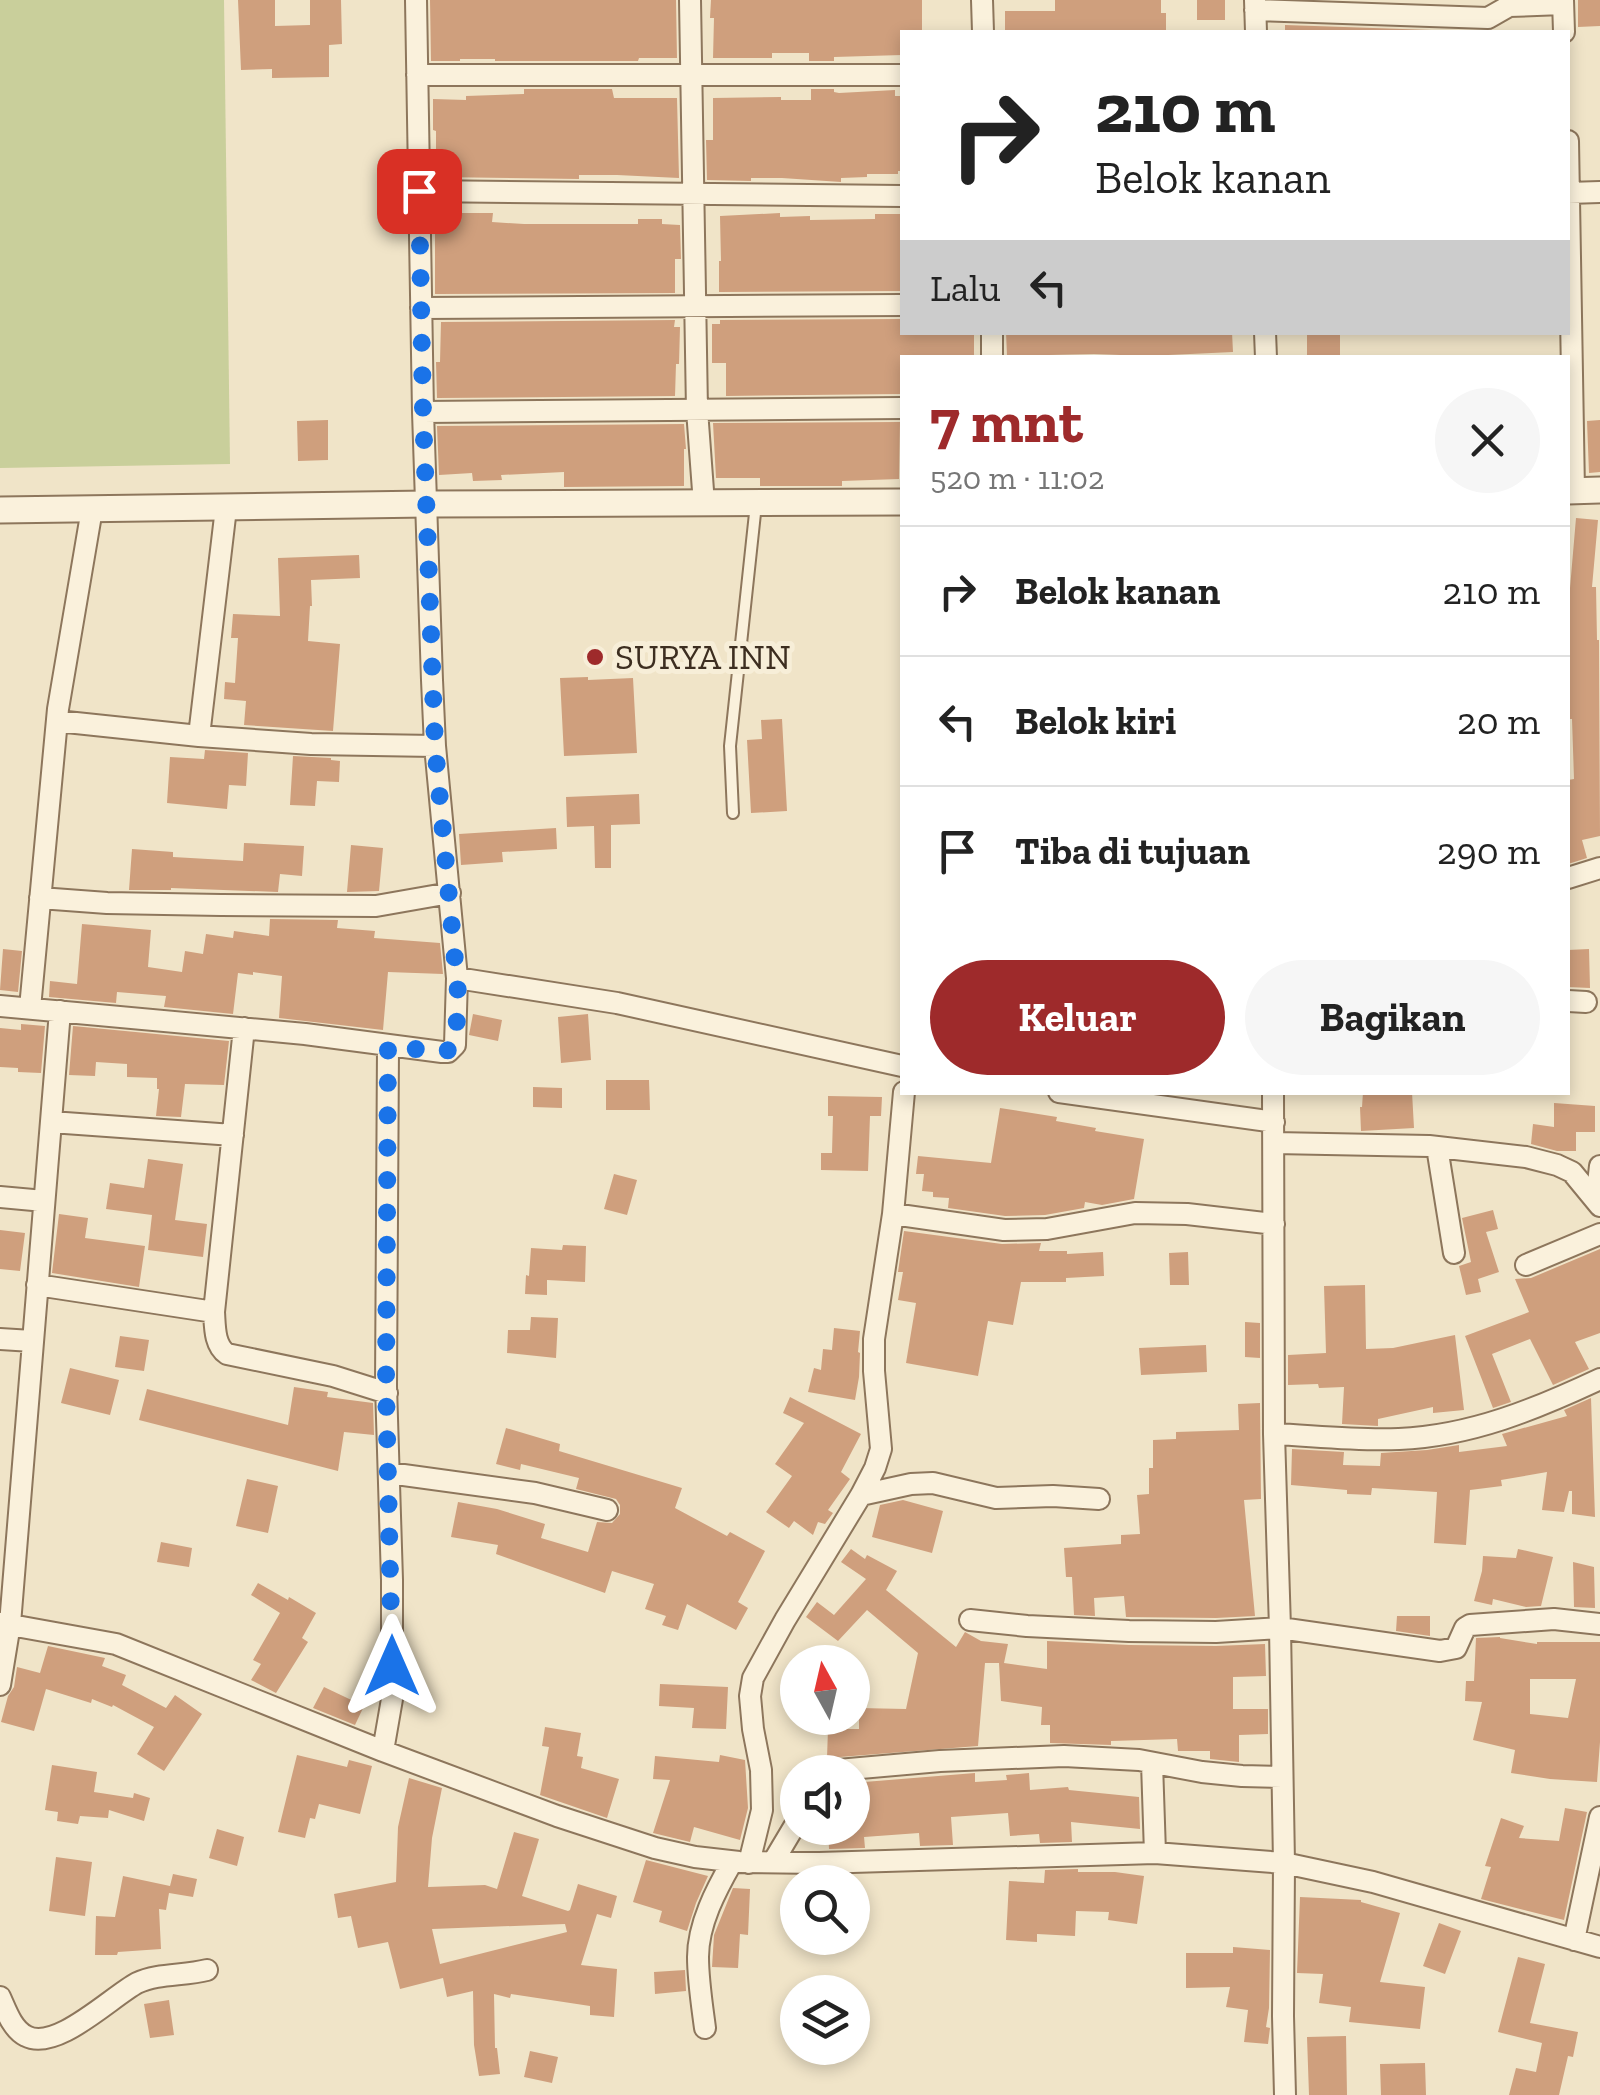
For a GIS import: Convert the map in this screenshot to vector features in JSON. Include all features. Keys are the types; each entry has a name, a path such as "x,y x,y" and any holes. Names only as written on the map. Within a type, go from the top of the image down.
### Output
{"street":[{"path":"0,1006 305,1034 442,1052 452,1049 456,1039 457,978 435,746 423,412 416,0"},
{"path":"690,0 692,194 704,504"},
{"path":"982,0 983,30"},
{"path":"1256,30 1255,5 1488,25 1509,6 1563,2 1564,30"},
{"path":"417,75 900,75"},
{"path":"419,191 900,196"},
{"path":"1570,193 1600,192"},
{"path":"1570,239 1581,491"},
{"path":"421,308 900,306"},
{"path":"423,412 900,408"},
{"path":"0,510 900,502"},
{"path":"200,736 226,508"},
{"path":"30,1008 57,721 92,509"},
{"path":"57,721 311,744 435,746"},
{"path":"1570,877 1600,868"},
{"path":"40,898 376,906 450,892"},
{"path":"457,978 618,1003 900,1066"},
{"path":"0,1685 60,1011"},
{"path":"244,1028 214,1312 218,1344 227,1354 332,1376 387,1393"},
{"path":"383,1752 392,1699 387,1393 388,1046"},
{"path":"705,2028 699,1942 718,1888 740,1862 762,1810 762,1770 750,1696 753,1678 861,1494 881,1448 874,1338 894,1214 904,1095"},
{"path":"1089,1095 1274,1133 1526,1157 1572,1172 1598,1203"},
{"path":"1273,1095 1274,1434 1285,2095"},
{"path":"51,1122 233,1135"},
{"path":"1437,1147 1454,1253"},
{"path":"1598,1203 1600,1166"},
{"path":"0,1197 44,1201"},
{"path":"894,1214 1004,1230 1047,1228 1135,1213 1187,1214 1274,1224"},
{"path":"1526,1265 1600,1234"},
{"path":"37,1285 214,1312"},
{"path":"0,1339 32,1341"},
{"path":"1274,1434 1398,1440 1432,1436 1492,1424 1600,1379"},
{"path":"878,1456 911,1484"},
{"path":"389,1473 535,1493 607,1510"},
{"path":"861,1494 933,1483 996,1498 1099,1498"},
{"path":"970,1620 1129,1631 1280,1628 1440,1651 1456,1648 1470,1624 1554,1619 1600,1624"},
{"path":"5,1624 116,1644 383,1752 655,1848 740,1862 1155,1853 1284,1863 1373,1882 1600,1947"},
{"path":"870,1767 1064,1756 1215,1773 1282,1776"},
{"path":"1152,1763 1155,1853"},
{"path":"1574,1940 1600,1817"},
{"path":"773,1862 783,1845"},
{"path":"0,1997 22,2034 31,2039 50,2037 66,2032 142,1980 207,1970"}],"lane":[{"path":"733,812 730,746 756,503"}],"green space":[{"path":"0,0 224,0 230,464 0,468"}],"building":[{"path":"238,0 275,0 275,26 310,25 310,0 341,0 342,44 329,45 329,77 272,78 272,69 241,70"},
{"path":"430,0 676,0 677,58 431,61"},
{"path":"711,0 922,0 922,30 900,30 900,55 834,57 834,61 809,61 809,53 772,53 772,58 713,58 714,18 710,18"},
{"path":"1055,0 1161,0 1166,30 1005,30 1005,11 1055,11"},
{"path":"1197,0 1225,0 1225,20 1197,20"},
{"path":"1578,0 1600,0 1600,26 1578,27"},
{"path":"1285,25 1432,30 1285,30"},
{"path":"524,89 612,89 614,98 677,98 679,178 436,177 433,99 524,94"},
{"path":"811,89 834,89 839,93 895,90 895,96 900,96 898,174 867,174 841,178 841,182 782,178 707,180 706,140 713,140 713,98 811,100"},
{"path":"435,213 493,213 492,222 524,224 638,224 638,219 662,219 662,224 680,225 681,259 675,259 675,293 435,294"},
{"path":"780,213 780,217 810,216 810,220 875,219 875,214 900,214 900,291 719,292 720,216"},
{"path":"900,319 900,335 974,335 974,355 900,355 900,394 726,396 726,363 712,363 712,324 720,324 720,320"},
{"path":"675,320 674,327 680,327 675,396 437,398 441,322"},
{"path":"1006,335 1232,335 1233,352 1007,355"},
{"path":"1307,335 1340,335 1340,355 1307,355"},
{"path":"328,420 328,460 298,461 297,421"},
{"path":"1600,420 1600,472 1589,473 1587,421"},
{"path":"900,422 899,479 842,481 842,486 760,486 760,478 716,478 713,423"},
{"path":"684,424 684,486 564,487 564,472 501,475 502,480 473,481 472,473 439,475 437,426"},
{"path":"1576,518 1598,520 1592,587 1596,587 1599,640 1600,836 1582,840 1587,858 1570,863 1570,780 1574,779 1570,588"},
{"path":"359,555 360,578 311,580 308,641 340,644 333,731 244,725 246,701 224,699 225,682 235,683 238,638 231,638 233,614 280,616 278,558"},
{"path":"560,678 633,678 637,753 564,756"},
{"path":"782,719 787,811 751,813 747,740 762,739 761,720"},
{"path":"205,750 248,753 246,786 229,785 227,809 167,803 170,757 204,759"},
{"path":"293,756 340,761 339,782 317,781 315,806 290,805"},
{"path":"639,794 640,824 611,825 611,868 595,868 594,826 567,827 566,797"},
{"path":"556,828 557,849 502,852 503,862 461,865 459,834"},
{"path":"244,843 304,846 302,876 280,874 278,892 129,890 132,849 173,852 173,857 243,861"},
{"path":"351,845 383,848 379,891 347,892"},
{"path":"270,919 338,920 337,928 375,931 374,938 440,943 443,974 388,972 383,1030 279,1018 282,976 253,972 238,973 233,1014 164,1007 166,996 117,992 116,1003 49,997 50,981 77,984 82,924 151,930 148,967 182,972 185,951 203,954 206,934 233,938 234,931 269,936"},
{"path":"3,949 22,951 18,992 0,990"},
{"path":"1589,949 1590,988 1570,987 1570,950"},
{"path":"473,1014 502,1020 498,1041 469,1035"},
{"path":"588,1014 591,1060 561,1063 558,1017"},
{"path":"21,1024 45,1026 41,1073 0,1067 0,1028 21,1030"},
{"path":"73,1026 229,1041 224,1085 185,1084 181,1117 156,1116 157,1078 127,1077 127,1064 96,1062 95,1076 69,1075"},
{"path":"606,1080 649,1080 650,1110 606,1110"},
{"path":"533,1087 562,1088 562,1108 533,1107"},
{"path":"1363,1095 1412,1095 1414,1128 1361,1131"},
{"path":"828,1096 882,1097 881,1116 870,1116 868,1171 821,1170 821,1153 832,1153 833,1116 828,1116"},
{"path":"1554,1103 1595,1106 1595,1132 1576,1132 1576,1151 1531,1144 1533,1124 1554,1127"},
{"path":"1000,1108 1057,1117 1056,1121 1096,1128 1095,1131 1144,1139 1134,1199 1102,1205 1085,1202 1084,1208 1045,1215 1005,1216 948,1208 949,1198 933,1197 933,1192 922,1191 924,1174 916,1174 918,1156 991,1163"},
{"path":"148,1159 183,1164 175,1220 207,1224 203,1257 148,1250 152,1215 106,1209 110,1183 144,1188"},
{"path":"614,1174 637,1180 627,1215 604,1209"},
{"path":"1493,1210 1498,1229 1486,1232 1499,1272 1478,1279 1481,1292 1466,1295 1459,1266 1471,1262 1462,1218"},
{"path":"59,1214 88,1218 85,1238 145,1246 139,1287 52,1273"},
{"path":"0,1230 25,1233 20,1271 0,1269"},
{"path":"904,1231 1002,1244 1041,1243 1039,1251 1067,1254 1103,1252 1104,1276 1066,1278 1066,1282 1021,1282 1013,1325 988,1321 978,1376 906,1363 916,1303 898,1300"},
{"path":"563,1245 586,1246 585,1282 547,1280 547,1295 525,1294 531,1248 562,1250"},
{"path":"1600,1249 1600,1333 1575,1342 1589,1369 1553,1385 1530,1339 1492,1354 1511,1402 1493,1408 1465,1336 1529,1312 1515,1279 1531,1278"},
{"path":"1188,1252 1189,1285 1170,1285 1169,1253"},
{"path":"1365,1285 1366,1349 1393,1348 1455,1335 1464,1410 1433,1413 1433,1407 1378,1419 1378,1426 1342,1424 1344,1387 1288,1385 1288,1355 1326,1353 1324,1286"},
{"path":"531,1317 558,1318 556,1358 507,1353 508,1330 530,1330"},
{"path":"1245,1322 1260,1323 1260,1358 1245,1357"},
{"path":"834,1328 860,1331 855,1400 808,1392 814,1368 821,1370 823,1349 832,1350"},
{"path":"120,1336 149,1340 144,1371 115,1367"},
{"path":"1206,1345 1207,1372 1141,1375 1139,1348"},
{"path":"70,1368 119,1380 110,1415 61,1403"},
{"path":"294,1387 328,1392 327,1397 373,1403 374,1435 344,1432 338,1471 139,1420 147,1389 288,1425"},
{"path":"790,1397 861,1434 841,1472 850,1479 828,1510 833,1513 825,1524 818,1522 813,1535 794,1521 789,1528 766,1512 792,1476 775,1464 804,1423 783,1413"},
{"path":"1591,1398 1595,1517 1572,1514 1572,1491 1564,1512 1542,1510 1547,1472 1501,1480 1502,1486 1470,1490 1466,1545 1434,1543 1437,1492 1372,1488 1371,1495 1347,1494 1347,1490 1291,1485 1292,1449 1344,1452 1343,1465 1380,1466 1381,1453 1459,1445 1459,1452 1507,1446 1502,1434 1567,1416 1564,1410"},
{"path":"1260,1403 1261,1499 1244,1500 1255,1616 1126,1617 1124,1596 1094,1598 1095,1616 1074,1615 1072,1577 1066,1577 1064,1548 1121,1544 1121,1535 1140,1534 1137,1495 1149,1494 1153,1440 1176,1439 1176,1432 1239,1430 1238,1404"},
{"path":"506,1428 560,1444 559,1451 682,1488 675,1508 765,1551 738,1602 748,1608 736,1630 687,1604 678,1630 662,1625 666,1616 645,1609 654,1584 612,1571 605,1593 496,1554 498,1545 451,1537 458,1502 545,1524 541,1538 588,1552 597,1522 612,1523 620,1514 616,1499 576,1489 579,1478 521,1464 520,1470 496,1464"},
{"path":"247,1479 278,1486 268,1533 236,1526"},
{"path":"903,1500 943,1511 932,1553 872,1537 880,1505"},
{"path":"161,1542 192,1548 189,1567 157,1562"},
{"path":"851,1549 897,1571 886,1590 956,1647 965,1632 981,1641 1008,1644 1004,1663 1047,1669 1047,1641 1265,1644 1266,1676 1233,1677 1233,1709 1268,1709 1268,1734 1239,1735 1239,1762 1210,1759 1210,1751 1178,1751 1177,1739 1111,1741 1111,1745 1050,1743 1050,1725 1041,1725 1042,1707 1001,1701 999,1663 985,1663 978,1746 827,1755 828,1735 870,1735 870,1708 906,1709 918,1653 867,1610 838,1641 806,1617 817,1602 834,1615 866,1579 841,1562"},
{"path":"1518,1549 1553,1557 1541,1606 1526,1607 1493,1599 1492,1605 1474,1601 1483,1556 1516,1558"},
{"path":"1573,1562 1594,1567 1595,1608 1574,1607"},
{"path":"258,1583 316,1613 302,1638 308,1642 276,1693 251,1680 261,1664 253,1660 280,1613 251,1595"},
{"path":"1397,1616 1430,1616 1430,1636 1396,1631"},
{"path":"1500,1637 1537,1644 1600,1642 1597,1782 1511,1773 1515,1750 1473,1740 1482,1702 1465,1701 1466,1681 1474,1681 1476,1638","holes":["1530,1679 1576,1679 1568,1718 1530,1714"]},
{"path":"48,1646 105,1658 102,1666 126,1675 122,1685 166,1708 175,1695 202,1714 164,1771 137,1754 154,1727 113,1705 92,1699 91,1703 46,1689 34,1731 1,1722 17,1667 40,1673"},
{"path":"660,1684 728,1687 726,1729 692,1728 694,1708 659,1706"},
{"path":"324,1687 364,1706 355,1725 313,1708"},
{"path":"545,1727 581,1733 577,1756 583,1757 581,1768 619,1779 607,1818 540,1795 549,1747 542,1746"},
{"path":"297,1755 347,1767 349,1760 372,1766 360,1814 319,1804 305,1838 278,1832"},
{"path":"720,1755 745,1760 748,1808 740,1840 694,1827 690,1842 653,1833 670,1780 653,1779 655,1756 719,1762"},
{"path":"52,1765 97,1772 94,1792 133,1798 134,1793 150,1798 144,1821 109,1810 108,1818 80,1816 78,1824 57,1821 58,1812 45,1810"},
{"path":"975,1773 975,1782 1007,1780 1006,1775 1029,1773 1030,1790 1068,1787 1139,1797 1140,1829 1071,1822 1072,1842 1040,1843 1039,1834 1010,1836 1008,1813 951,1817 953,1845 920,1846 919,1833 870,1837 870,1782"},
{"path":"409,1778 442,1788 428,1887 485,1885 497,1889 514,1832 539,1839 522,1896 568,1911 578,1884 617,1896 611,1918 597,1914 581,1965 617,1969 614,2017 590,2015 590,2006 494,1994 495,2048 500,2074 479,2076 473,1991 447,1997 443,1978 400,1989 388,1942 358,1948 351,1916 338,1918 334,1894 396,1882 398,1827","holes":["565,1924 567,1932 440,1964 432,1929"]},
{"path":"1565,1808 1587,1812 1564,1920 1481,1899 1491,1867 1485,1866 1501,1818 1524,1826 1519,1838 1559,1841"},
{"path":"217,1829 244,1837 237,1866 209,1858"},
{"path":"829,1845 865,1848 829,1849"},
{"path":"56,1857 92,1862 85,1916 49,1911"},
{"path":"646,1860 708,1876 687,1931 659,1922 662,1911 633,1902"},
{"path":"1045,1870 1144,1876 1137,1924 1108,1920 1109,1912 1076,1911 1075,1936 1037,1934 1037,1942 1006,1940 1009,1881 1044,1883"},
{"path":"173,1874 197,1879 193,1897 169,1893 166,1910 159,1909 161,1949 95,1955 96,1916 115,1917 123,1876 170,1886"},
{"path":"733,1888 750,1889 748,1935 740,1934 738,1968 712,1967 714,1935"},
{"path":"1300,1897 1361,1900 1400,1913 1380,1982 1425,1987 1420,2029 1349,2022 1351,2007 1319,2003 1323,1974 1297,1973"},
{"path":"1439,1923 1461,1931 1445,1974 1423,1966"},
{"path":"1233,1947 1270,1950 1268,2044 1244,2042 1248,2010 1226,2007 1230,1987 1186,1988 1186,1953 1233,1953"},
{"path":"1518,1957 1545,1964 1530,2023 1578,2032 1559,2095 1509,2095 1516,2068 1536,2072 1542,2043 1498,2032"},
{"path":"685,1970 686,1991 655,1994 654,1972"},
{"path":"169,2000 174,2035 150,2038 144,2004"},
{"path":"1346,2036 1347,2095 1309,2095 1307,2037"},
{"path":"530,2051 558,2057 552,2083 524,2077"},
{"path":"1425,2063 1426,2095 1381,2095 1380,2064"}],"place":[{"name":"SURYA INN","path":"595,657"}],"route":[{"path":"392,1666 386,1386 388,1046 442,1052 452,1049 458,993 435,746 419,191"}]}
